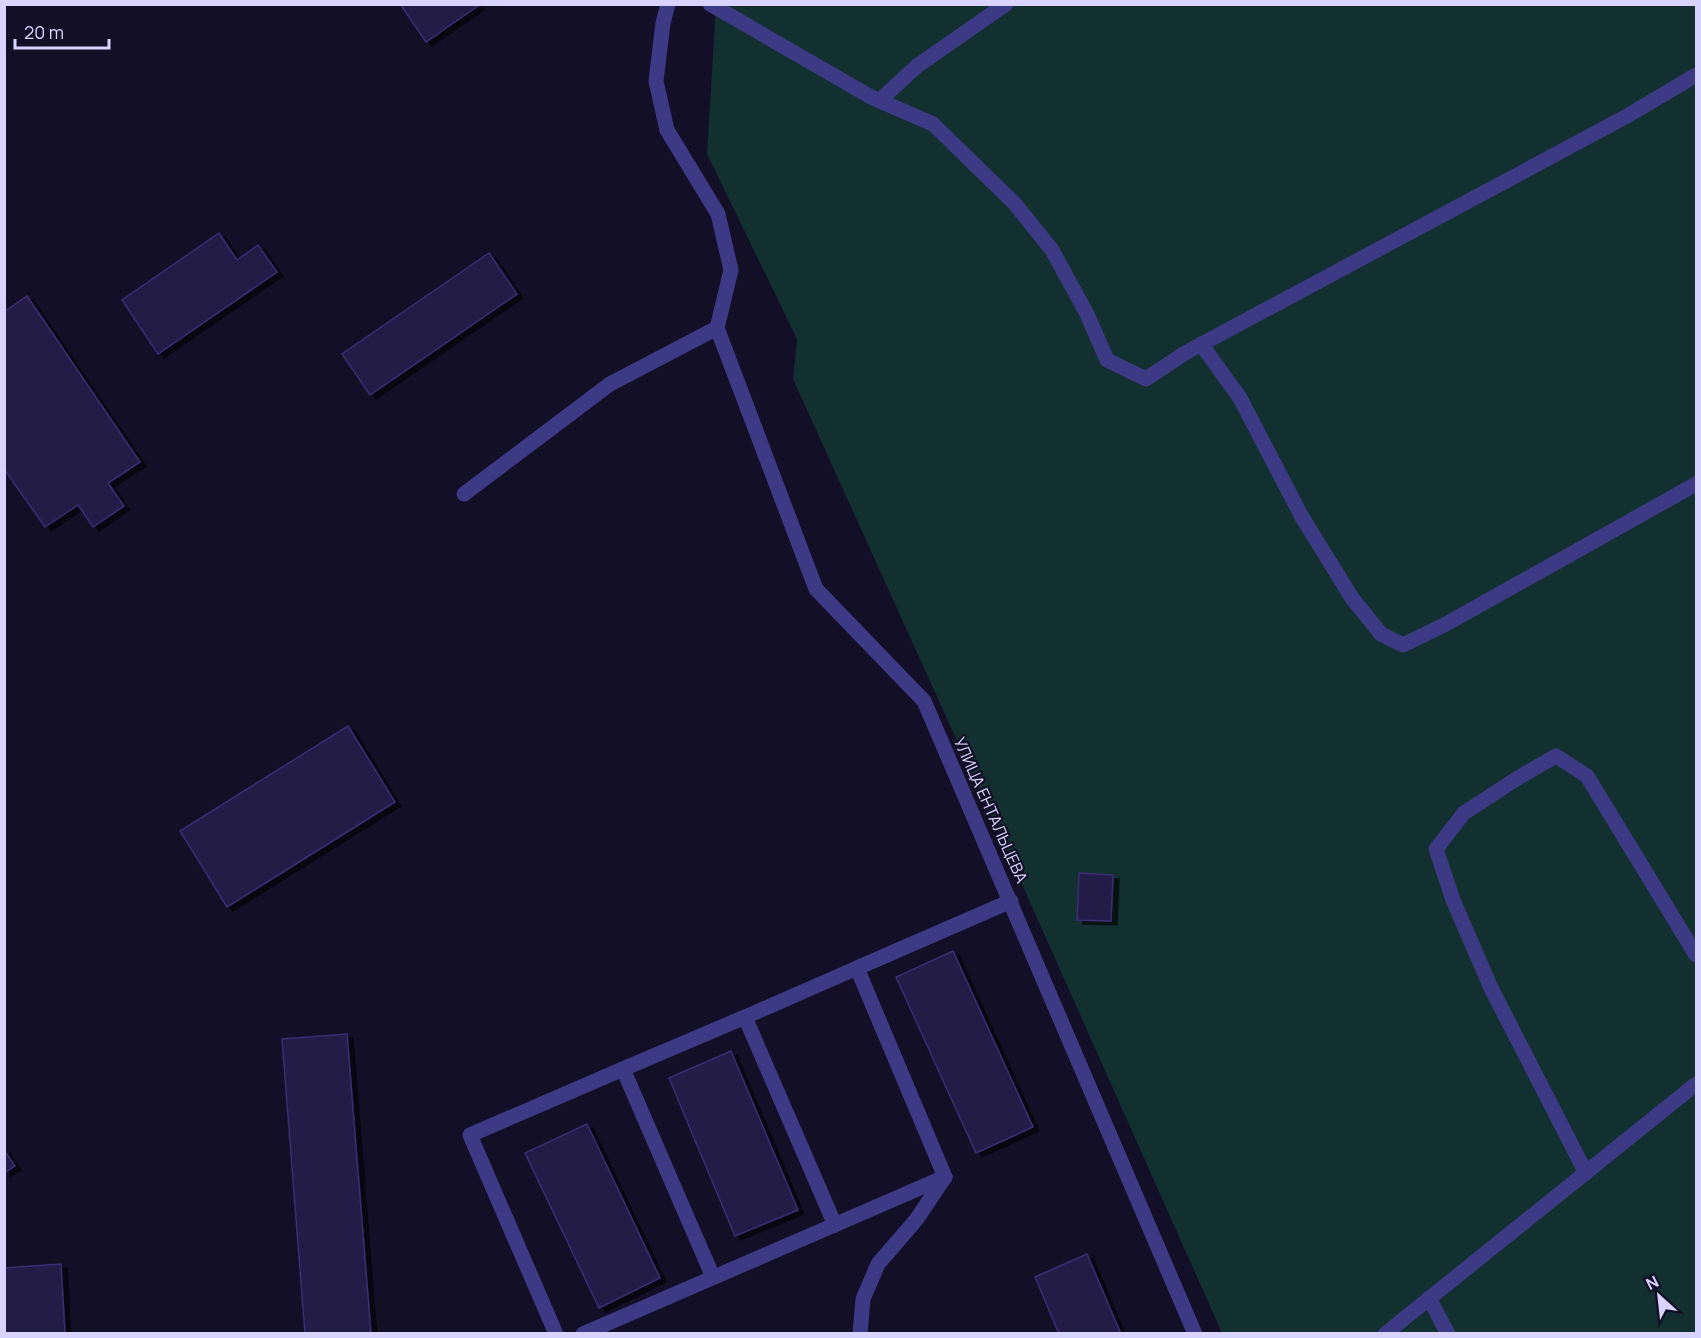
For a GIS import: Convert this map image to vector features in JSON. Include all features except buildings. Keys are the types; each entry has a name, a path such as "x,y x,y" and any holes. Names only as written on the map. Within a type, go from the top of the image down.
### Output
{"street":[{"path":"464,494 610,384 717,328 731,270 718,214 667,130 656,81 663,23 668,4"},
{"path":"710,4 879,101 933,124 1014,204 1052,250 1087,314 1107,360 1146,379 1201,344 1606,127 1696,75"},
{"path":"879,101 917,66 1006,4"},
{"name":"УЛИЦА ЕНТАЛЬЦЕВА","path":"717,328 816,589 924,701 1195,1334"},
{"path":"1201,344 1240,398 1302,517 1352,598 1381,634 1403,645 1446,624 1696,484"},
{"path":"1586,1173 1491,988 1453,900 1436,849 1464,813 1556,756 1587,776 1696,956"},
{"path":"556,1334 470,1135 1011,901"},
{"path":"857,968 945,1177"},
{"path":"745,1017 835,1225"},
{"path":"623,1069 713,1277"},
{"path":"1385,1334 1696,1084"},
{"path":"583,1334 945,1177"},
{"path":"860,1334 863,1299 878,1264 916,1220 945,1177"},
{"path":"1429,1298 1448,1334"}],"green space":[{"path":"716,5 1696,5 1696,1333 1222,1333 793,379 797,339 707,154"}]}
